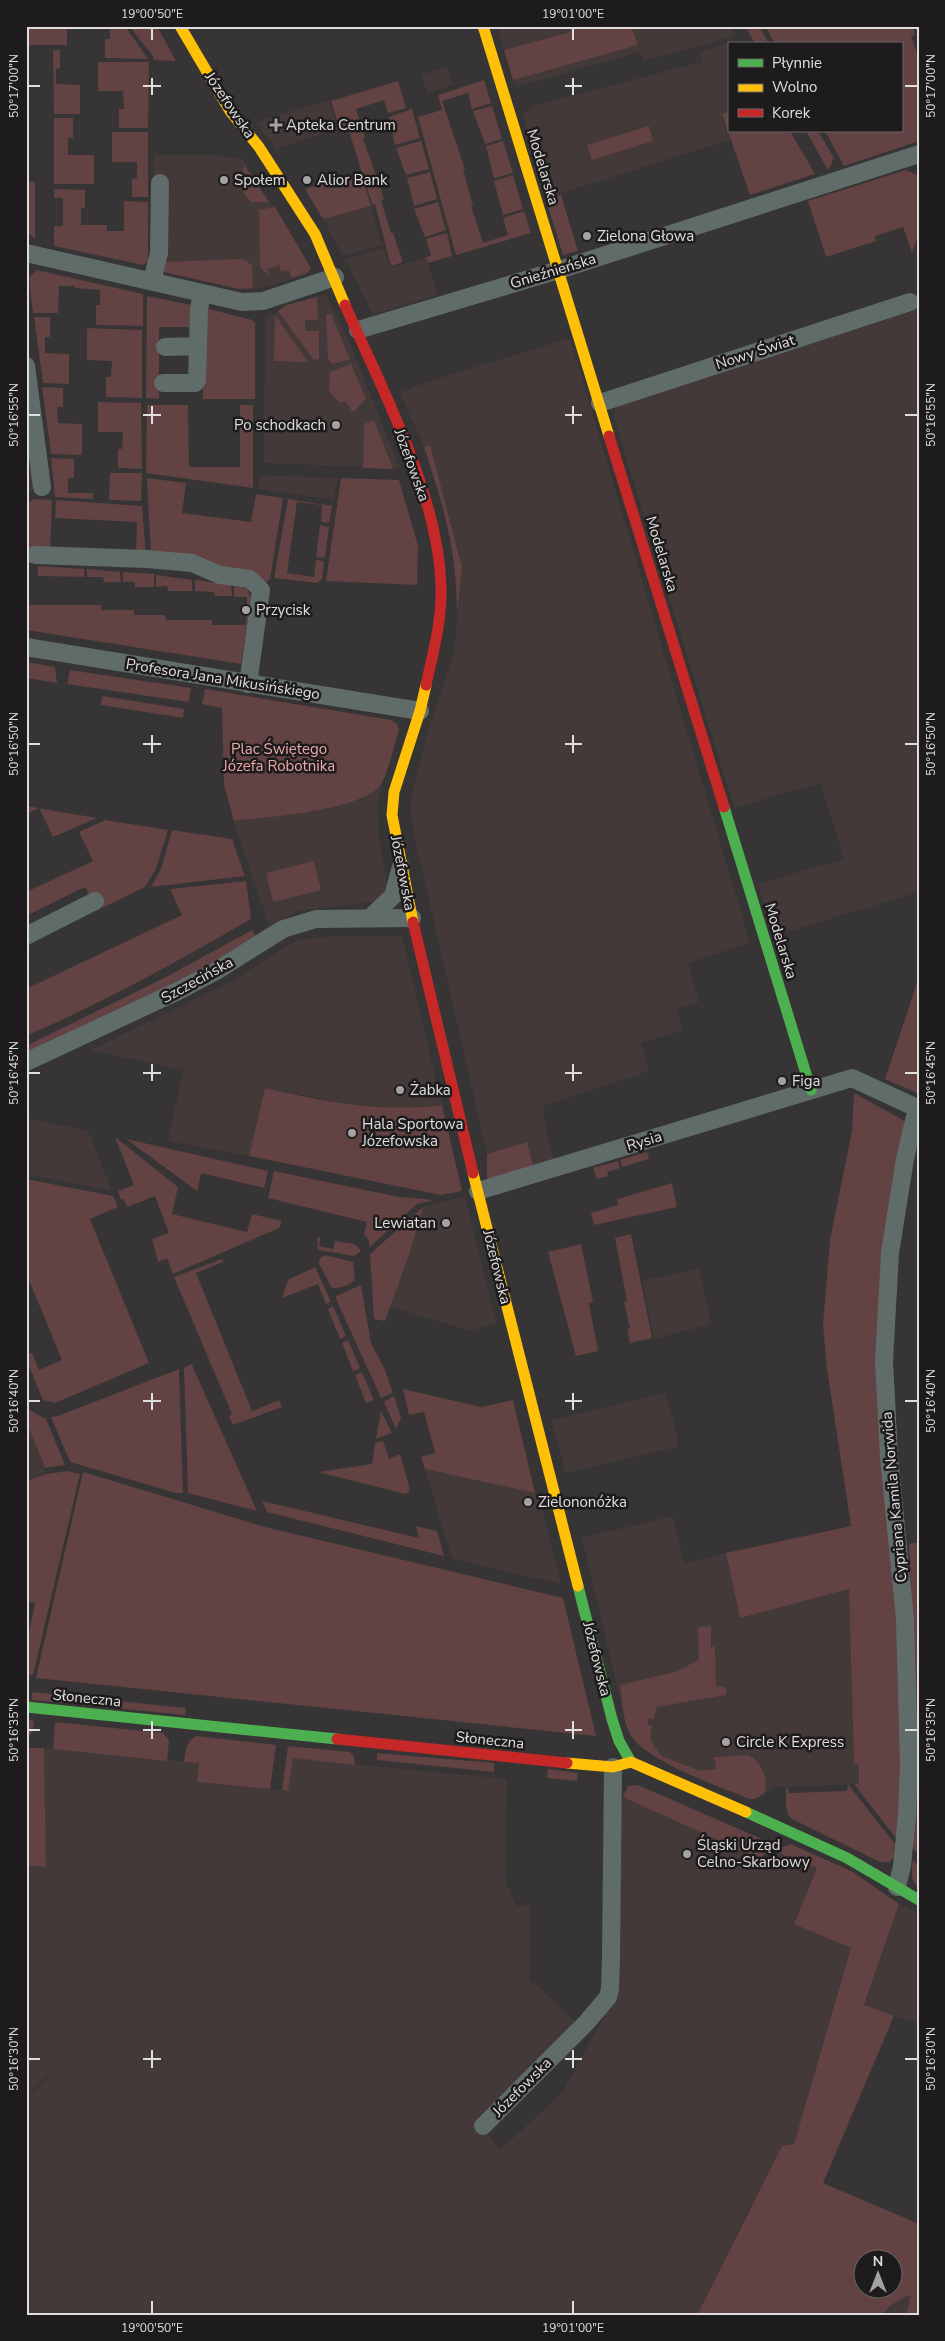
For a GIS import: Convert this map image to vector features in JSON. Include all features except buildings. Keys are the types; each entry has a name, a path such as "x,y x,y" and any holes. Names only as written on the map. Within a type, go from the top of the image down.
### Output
{"street":[{"name":"Józefowska","path":"180,26 230,111 258,147 310,226 335,277 407,448 432,520 439,555 441,589 438,630 420,711 396,782 392,804 402,867 412,918 478,1191 612,1719 619,1741 631,1762"},
{"name":"Modelarska","path":"484,26 811,1090"},
{"name":"Gnieźnieńska","path":"358,330 560,270 919,154"},
{"path":"152,281 159,253 160,183"},
{"path":"26,253 242,302 263,301 335,277"},
{"path":"163,383 195,383 197,380 199,308 202,293"},
{"name":"Nowy Świat","path":"600,402 910,302"},
{"path":"165,347 198,346"},
{"path":"26,366 42,487"},
{"path":"35,555 147,559 192,564 220,575 250,579 261,590 248,684"},
{"name":"Profesora Jana Mikusińskiego","path":"26,647 420,711"},
{"path":"370,918 393,896 402,867"},
{"path":"26,936 95,902"},
{"name":"Szczecińska","path":"26,1062 178,991 216,971 283,929 316,919 412,918"},
{"name":"Rysia","path":"478,1191 852,1078 918,1109"},
{"name":"Cypriana Kamila Norwida","path":"897,1887 902,1866 910,1764 905,1619 889,1457 884,1361 891,1243 905,1159 918,1109"},
{"name":"Słoneczna","path":"26,1708 613,1767 631,1762"},
{"path":"631,1762 695,1792 782,1827 847,1858 919,1900"},
{"name":"Józefowska","path":"483,2126 587,2022 608,1996 611,1957 613,1767"}],"shaded area":[{"path":"497,26 731,26 735,36 643,61 640,52 520,86 514,84"},
{"path":"728,44 728,112 722,115 730,140 545,198 523,116 531,106 702,62 700,51"},
{"path":"447,67 453,85 427,93 421,75"},
{"path":"329,100 338,129 276,149 256,122"},
{"path":"154,155 220,155 236,159 241,157 311,270 306,275 248,290 150,266 153,259"},
{"path":"371,206 382,245 343,256 323,219"},
{"path":"384,248 390,268 426,257 438,295 373,314 345,259"},
{"path":"326,294 350,343 400,468 264,463 265,317 278,312 286,305"},
{"path":"919,307 919,892 774,936 758,884 844,859 842,852 820,783 734,808 614,418 615,408 619,401"},
{"path":"570,338 750,943 688,963 699,1002 677,1008 682,1031 641,1043 649,1071 543,1106 547,1136 554,1160 533,1166 526,1142 487,1154 413,830 410,801 427,733 454,652 462,567 430,445 424,447 400,393 421,384"},
{"path":"26,398 38,488 26,492"},
{"path":"259,475 338,478 334,500 259,489"},
{"path":"381,785 378,804 379,836 388,891 374,902 299,911 269,925 234,821 331,808 362,799"},
{"path":"332,936 402,936 442,1105 402,1109 340,1102 265,1088 249,1156 168,1141 183,1070 91,1050 232,981 292,943 304,939"},
{"path":"26,1118 88,1131 112,1191 26,1174"},
{"path":"465,1196 496,1323 470,1331 389,1306 409,1253 423,1207"},
{"path":"699,1269 711,1324 654,1339 642,1281"},
{"path":"666,1393 677,1436 677,1447 566,1473 551,1420"},
{"path":"26,1421 46,1472 26,1479"},
{"path":"425,1469 538,1493 561,1584 452,1559"},
{"path":"673,1516 684,1563 726,1553 740,1617 849,1589 854,1764 859,1764 859,1784 777,1787 749,1800 656,1757 638,1745 629,1731 624,1716 582,1538"},
{"path":"44,1748 199,1763 197,1782 288,1791 293,1758 507,1779 505,1880 516,1906 530,1906 529,1983 535,1983 575,2022 476,2119 500,2150 562,2093 617,1993 619,1804 623,1797 773,1866 779,1853 817,1868 794,1924 851,1948 794,2144 750,2207 697,2315 26,2315 26,2139 29,2136 26,2133 26,2099 75,2051 26,2096 26,1865 46,1866"},
{"path":"899,1904 919,1912 919,2024 864,2006"},
{"path":"911,2295 906,2315 883,2315 886,2309 898,2300"}],"green space":[{"path":"26,26 67,26 67,45 26,45"},
{"path":"110,26 125,26 148,59 105,58 105,39 110,39"},
{"path":"129,26 157,26 176,61 154,60 153,56"},
{"path":"569,26 631,26 638,45 513,80 504,50 571,32"},
{"path":"745,26 759,26 768,42 754,42"},
{"path":"765,26 906,26 907,29 908,26 912,26 915,35 911,36 919,58 919,141 844,166 826,132 902,132 902,42 774,42"},
{"path":"53,50 60,50 60,68 56,69 56,84 80,85 80,114 54,114"},
{"path":"98,62 149,62 148,128 119,128 119,109 124,109 123,91 98,91"},
{"path":"484,80 491,103 472,109 468,93 442,101 465,169 463,170 473,205 471,206 483,243 508,235 503,218 524,211 531,233 456,255 418,117 442,110 438,95"},
{"path":"398,81 406,108 388,113 384,100 356,109 365,137 363,138 384,199 381,200 391,233 393,233 403,262 391,266 375,204 372,204 347,125 339,127 331,101"},
{"path":"492,106 502,139 485,144 473,111"},
{"path":"412,109 420,138 395,145 389,117"},
{"path":"728,112 728,131 722,114"},
{"path":"54,118 73,118 73,138 68,138 68,155 94,155 94,184 54,184"},
{"path":"649,126 653,141 592,160 587,145"},
{"path":"112,132 148,132 148,197 132,197 132,179 137,178 137,162 112,162"},
{"path":"728,132 791,132 815,174 750,195"},
{"path":"807,132 819,132 834,158 828,170"},
{"path":"421,141 429,169 406,175 396,148"},
{"path":"503,141 513,173 494,178 486,146"},
{"path":"245,166 269,202 251,202 244,194 241,173"},
{"path":"906,170 919,176 919,234 912,253 903,227 875,236 876,241 826,257 808,201"},
{"path":"361,172 371,206 323,219 305,189"},
{"path":"430,172 437,199 414,206 407,178"},
{"path":"513,175 523,209 503,215 494,181"},
{"path":"26,182 35,182 35,239 26,231"},
{"path":"54,189 85,190 85,208 81,208 81,225 107,225 107,231 124,231 124,201 148,202 148,261 143,265 54,246 54,226 63,226 63,198 54,198"},
{"path":"561,195 578,251 563,255 546,200"},
{"path":"438,202 446,230 425,237 414,209"},
{"path":"275,207 311,268 307,273 291,278 289,270 281,272 279,265 267,269 270,277 260,267 259,210"},
{"path":"447,233 452,256 428,263 426,257 431,256 426,239"},
{"path":"243,259 252,265 253,288 239,289 163,272 163,262"},
{"path":"36,270 143,294 143,326 96,325 96,305 100,305 100,290 75,288 75,286 59,286 58,313 33,313 29,279"},
{"path":"147,296 197,306 195,327 159,327 159,399 146,398"},
{"path":"317,297 318,320 305,320 305,331 319,331 319,359 314,360 278,311 286,305"},
{"path":"201,307 252,320 255,323 255,399 203,399"},
{"path":"331,314 350,359 333,364 328,359 326,315"},
{"path":"275,315 308,362 274,361"},
{"path":"34,317 50,317 50,337 45,337 45,353 69,354 69,384 43,383"},
{"path":"87,328 142,330 142,398 106,397 106,377 111,377 112,361 87,360"},
{"path":"351,364 366,398 355,411 352,411 346,402 339,402 329,391 330,372"},
{"path":"42,387 63,388 63,407 57,407 58,423 82,424 82,455 51,454"},
{"path":"98,402 141,403 142,469 118,468 118,449 122,449 123,432 98,432"},
{"path":"147,405 188,405 189,467 240,467 240,405 253,405 253,488 146,473"},
{"path":"374,420 393,469 363,468 364,424"},
{"path":"430,445 462,567 457,615 452,550 438,490 424,447"},
{"path":"51,458 74,459 74,478 68,478 68,493 93,493 93,499 55,497"},
{"path":"110,473 142,473 141,501 109,500"},
{"path":"147,478 186,483 182,513 251,522 256,494 283,498 270,579 261,587 151,556"},
{"path":"341,478 399,480 418,546 417,585 326,581"},
{"path":"33,499 52,500 50,554 33,563 26,562 26,505"},
{"path":"288,499 332,506 329,523 321,522 322,505 297,502 287,573 314,577 316,560 324,561 322,579 317,583 274,578"},
{"path":"56,500 142,506 146,556 136,555 137,522 55,518"},
{"path":"320,525 329,527 325,558 316,557"},
{"path":"38,566 84,569 84,577 38,576"},
{"path":"87,569 120,572 121,582 104,582 103,577 87,577"},
{"path":"123,572 154,574 154,587 135,587 135,582 123,582"},
{"path":"156,575 192,580 192,591 168,591 167,586 156,587"},
{"path":"195,580 231,585 232,596 215,596 214,592 195,591"},
{"path":"234,586 247,588 251,599 241,664 26,630 26,605 101,605 101,610 134,610 134,615 165,615 166,620 212,620 212,625 246,625 247,597 234,597"},
{"path":"26,662 55,667 57,683 26,678"},
{"path":"70,670 191,688 189,702 67,684"},
{"name":"Plac Świętego Józefa Robotnika","path":"205,689 391,720 397,724 399,729 384,779 371,793 356,801 336,807 290,815 234,821 224,785 222,708 202,704"},
{"path":"102,696 184,709 183,718 101,705"},
{"path":"26,806 39,808 26,814"},
{"path":"39,808 97,818 53,837"},
{"path":"105,820 168,830 156,869 145,887 102,908 97,897 91,898 85,887 26,916 26,892 93,861 79,832"},
{"path":"172,830 232,839 245,876 151,887 161,869"},
{"path":"314,861 321,890 273,902 266,873"},
{"path":"246,881 251,919 140,981 26,1036 26,989 182,915 170,889"},
{"path":"252,930 255,936 171,985 26,1053 26,1046 168,976"},
{"path":"919,977 919,1094 885,1079"},
{"name":"Hala Sportowa Józefowska","path":"265,1088 330,1101 375,1107 397,1108 442,1105 462,1191 441,1195 249,1156"},
{"path":"854,1093 905,1121 877,1362 878,1419 893,1549 905,1757 899,1842 854,1784 859,1784 859,1765 854,1764 849,1589 740,1618 726,1553 851,1526 827,1369 823,1325 830,1240 852,1131"},
{"path":"115,1137 178,1187 172,1214 247,1232 252,1214 282,1221 279,1228 173,1274 167,1258 158,1262 152,1239 169,1233 155,1196 127,1207 124,1199 121,1200 118,1191 134,1185"},
{"path":"126,1139 268,1171 264,1188 201,1173 197,1191"},
{"path":"527,1142 533,1166 487,1180 487,1154"},
{"path":"647,1152 649,1159 622,1167 620,1160"},
{"path":"618,1161 620,1168 607,1172 608,1176 597,1179 593,1168"},
{"path":"274,1171 399,1197 434,1200 417,1204 370,1247 368,1238 364,1235 367,1222 268,1198"},
{"path":"26,1179 113,1196 118,1207 90,1219 149,1363 55,1403 43,1400 26,1359 26,1355 32,1353 39,1370 62,1360 26,1273"},
{"path":"672,1183 677,1207 594,1225 591,1213 618,1205 617,1199"},
{"path":"423,1207 409,1255 385,1321 374,1319 370,1254"},
{"path":"631,1234 652,1338 630,1343 627,1329 630,1328 624,1302 627,1301 615,1238"},
{"path":"317,1237 320,1238 319,1246 333,1249 335,1241 355,1244 361,1251 354,1256 318,1250"},
{"path":"581,1244 593,1302 589,1303 598,1351 576,1356 548,1252"},
{"path":"325,1255 353,1262 355,1279 344,1286 331,1287 319,1263 320,1258"},
{"path":"222,1259 223,1262 196,1273 252,1411 279,1400 282,1407 233,1425 229,1417 232,1414 174,1277"},
{"path":"315,1267 331,1302 326,1304 318,1284 282,1298 288,1280"},
{"path":"361,1285 371,1343 385,1370 393,1393 381,1398 336,1299 336,1296"},
{"path":"333,1306 346,1336 340,1339 328,1309"},
{"path":"348,1340 360,1368 353,1371 342,1343"},
{"path":"192,1364 257,1511 188,1493 184,1368"},
{"path":"179,1369 183,1493 176,1493 70,1462 51,1417 58,1416"},
{"path":"362,1372 374,1400 366,1403 355,1375"},
{"path":"403,1389 481,1407 513,1400 535,1493 425,1469 421,1457 435,1453 424,1412 409,1415"},
{"path":"394,1396 401,1418 396,1429 384,1402"},
{"path":"26,1408 46,1419 65,1465 45,1468 26,1421"},
{"path":"381,1411 392,1433 376,1439"},
{"path":"383,1441 389,1459 400,1454 410,1490 406,1494 318,1472 372,1464 375,1443"},
{"path":"68,1471 80,1474 33,1675 26,1675 26,1632 29,1633 35,1603 26,1601 26,1481 46,1474"},
{"path":"83,1472 265,1527 563,1598 596,1736 36,1678"},
{"path":"262,1501 419,1538 416,1526 437,1531 444,1556 267,1512"},
{"path":"919,1542 919,1855 912,1847 918,1766 909,1544"},
{"path":"711,1626 711,1647 715,1647 716,1686 726,1687 726,1695 657,1707 653,1719 649,1718 647,1724 652,1726 650,1739 662,1756 700,1771 716,1769 714,1757 748,1755 761,1766 766,1783 764,1794 755,1799 750,1799 721,1788 684,1772 651,1754 638,1744 630,1734 625,1723 620,1685 675,1672 699,1660 698,1627"},
{"path":"32,1692 186,1708 185,1715 32,1700"},
{"path":"26,1719 34,1721 33,1731 29,1736 26,1736"},
{"path":"55,1722 163,1733 169,1740 167,1761 53,1749"},
{"path":"197,1736 276,1745 270,1789 197,1782 199,1763 184,1762 188,1744"},
{"path":"288,1746 350,1752 354,1756 355,1765 293,1758 288,1791 282,1790"},
{"path":"26,1748 44,1748 46,1867 26,1865"},
{"path":"377,1753 494,1763 494,1772 377,1760"},
{"path":"548,1769 578,1773 577,1781 547,1778"},
{"path":"848,1784 895,1844 894,1857 890,1862 880,1862 790,1818 786,1808 786,1789 788,1788 789,1793 847,1791"},
{"path":"638,1785 764,1840 767,1846 761,1860 623,1797 628,1786"},
{"path":"791,1844 853,1872 899,1904 864,2005 894,2016 823,2183 919,2224 918,2315 906,2315 911,2295 892,2305 883,2315 697,2315 782,2146 794,2144 851,1948 794,1924 817,1868 779,1853 782,1847"},
{"path":"913,1859 919,1867 919,1888 912,1878"}],"tram line":[{"path":"916,26 919,35"}],"traffic: fast":[{"path":"724,807 811,1090"},
{"path":"578,1586 612,1719 619,1741 631,1762"},
{"path":"26,1707 337,1739"},
{"path":"746,1812 847,1858 919,1900"}],"traffic: slow":[{"path":"180,26 230,111 259,147 315,234 345,305"},
{"path":"483,26 609,436"},
{"path":"413,922 392,815 394,792 420,711 426,685"},
{"path":"473,1173 578,1586"},
{"path":"567,1763 613,1767 631,1762 746,1812"}],"traffic: jam":[{"path":"345,305 391,407 420,480 438,552 441,587 440,612 437,637 426,685"},
{"path":"609,436 724,807"},
{"path":"413,922 473,1173"},
{"path":"337,1739 567,1763"}],"place":[{"name":"Apteka Centrum","path":"276,125"},
{"name":"Społem","path":"224,180"},
{"name":"Alior Bank","path":"307,180"},
{"name":"Zielona Głowa","path":"587,236"},
{"name":"Po schodkach","path":"336,425"},
{"name":"Przycisk","path":"246,610"},
{"name":"Figa","path":"782,1081"},
{"name":"Żabka","path":"400,1090"},
{"name":"Hala Sportowa Józefowska","path":"352,1133"},
{"name":"Lewiatan","path":"446,1223"},
{"name":"Zielononóżka","path":"528,1502"},
{"name":"Circle K Express","path":"726,1742"},
{"name":"Śląski Urząd Celno-Skarbowy","path":"687,1854"}]}
